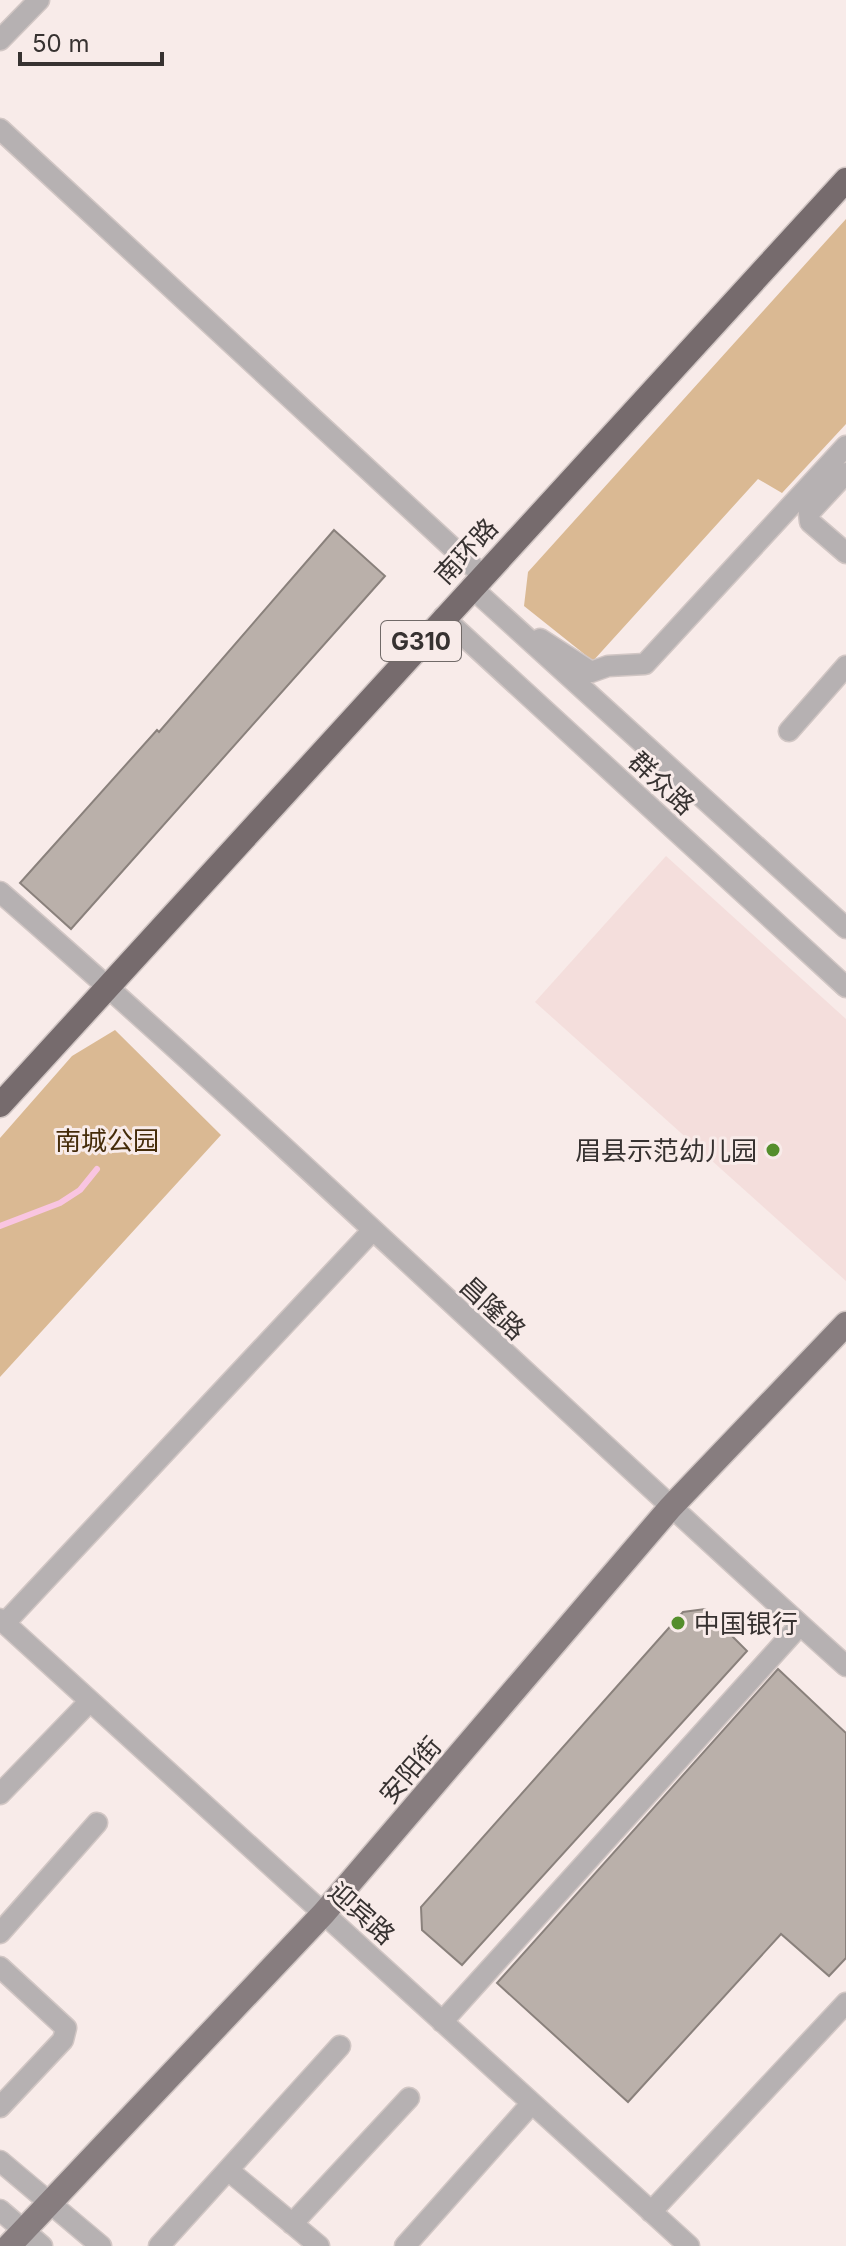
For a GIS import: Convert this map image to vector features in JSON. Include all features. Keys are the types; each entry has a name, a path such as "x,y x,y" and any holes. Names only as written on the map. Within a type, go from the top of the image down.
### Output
{"highway":[{"name":"南环路","path":"0,1105 443,617 846,180"}],"main road":[{"name":"安阳街","path":"25,2241 50,2203 324,1913 670,1508 846,1324"}],"street":[{"path":"0,40 39,0"},
{"name":"群众路","path":"0,129 476,581 515,630 846,928"},
{"path":"515,630 525,629 591,672 608,666 645,664 846,446"},
{"path":"846,473 809,513 810,522 846,553"},
{"name":"群众路","path":"443,617 846,987"},
{"path":"789,731 846,666"},
{"name":"昌隆路","path":"0,892 107,985 670,1508 846,1666"},
{"path":"2,1621 372,1231"},
{"name":"迎宾路","path":"2,1621 689,2246"},
{"path":"442,2022 800,1625"},
{"path":"0,1794 90,1701"},
{"path":"0,1933 97,1823"},
{"path":"0,1967 66,2028 63,2040 0,2107"},
{"path":"651,2212 846,2003"},
{"path":"159,2246 340,2046"},
{"path":"292,2224 409,2098"},
{"path":"405,2246 532,2103"},
{"path":"0,2161 101,2246"},
{"path":"228,2170 319,2246"},
{"path":"0,2210 25,2241"}],"shaded area":[{"name":"眉县示范幼儿园","path":"666,856 846,1019 846,1281 535,1002"}],"green space":[{"path":"846,219 846,424 782,493 758,479 593,661 524,606 528,572"},
{"name":"南城公园","path":"115,1030 221,1135 0,1377 0,1138 72,1056"}],"building":[{"path":"334,530 385,576 71,929 20,883 157,730 159,732"},
{"path":"705,1609 747,1651 462,1965 422,1930 421,1907 683,1612"},
{"path":"778,1669 846,1733 846,1958 829,1976 781,1934 628,2102 497,1983"}],"waterway":[{"path":"0,1226 60,1203 80,1190 97,1169"}],"place":[{"name":"眉县示范幼儿园","path":"773,1150"},
{"name":"中国银行","path":"678,1623"}]}
